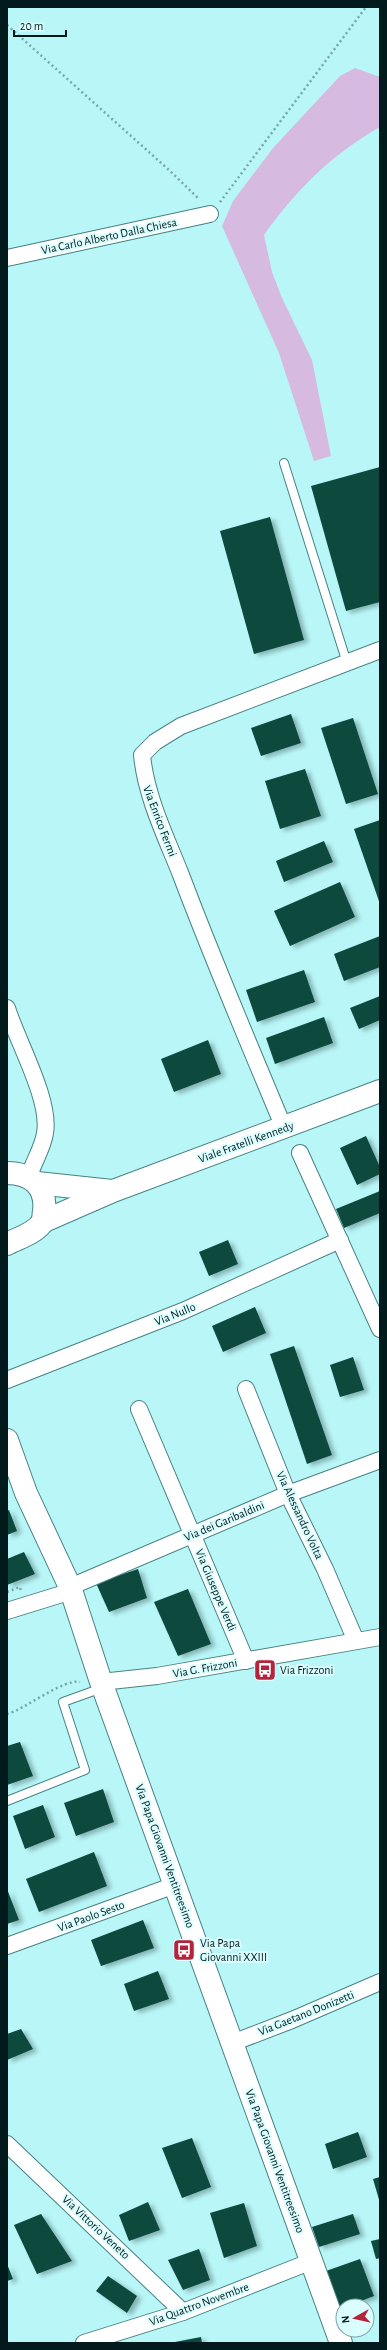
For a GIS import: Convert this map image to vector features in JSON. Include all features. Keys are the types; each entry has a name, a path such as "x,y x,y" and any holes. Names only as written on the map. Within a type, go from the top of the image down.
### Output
{"street":[{"name":"Via Carlo Alberto Dalla Chiesa","path":"7,258 210,214"},
{"name":"Via Enrico Fermi","path":"284,1128 221,981 158,816 144,777 142,755 154,742 181,726 380,650"},
{"path":"7,1008 13,1027 35,1079 44,1113 45,1133 20,1175 45,1200 42,1222"},
{"name":"Viale Fratelli Kennedy","path":"10,1240 35,1231 42,1222 113,1191 380,1091"},
{"path":"300,1154 380,1329"},
{"name":"Viale Fratelli Kennedy","path":"20,1175 113,1191"},
{"name":"Via Nullo","path":"7,1380 183,1311 340,1240"},
{"name":"Via Alessandro Volta","path":"246,1389 288,1494 325,1569 356,1641"},
{"name":"Via Giuseppe Verdi","path":"139,1409 246,1661"},
{"name":"Via Papa Giovanni Ventitreesimo","path":"7,1440 26,1493 70,1587 102,1685 341,2343"},
{"name":"Via dei Garibaldini","path":"7,1611 62,1594 70,1587 288,1494 380,1460"},
{"name":"Via G. Frizzoni","path":"102,1685 380,1637"},
{"name":"Via Paolo Sesto","path":"7,1946 175,1885"},
{"name":"Via Gaetano Donizetti","path":"232,2043 309,2013 380,1982"},
{"name":"Via Vittorio Veneto","path":"7,2144 183,2312"},
{"name":"Via Quattro Novembre","path":"84,2343 183,2312 312,2261"}],"lane":[{"path":"284,463 346,663"},
{"path":"7,1801 85,1770 63,1702 102,1685"}],"path":[{"path":"7,25 169,170 200,200 210,214 366,7"},
{"path":"7,1714 43,1694 80,1681 82,1695"}],"shaded area":[{"path":"355,68 380,77 380,127 346,149 316,174 276,218 264,235 272,272 282,298 312,360 331,456 314,461 279,353 222,226 233,201 273,148 340,76"}],"building":[{"path":"380,467 380,602 346,611 311,486"},
{"path":"270,517 304,640 254,654 220,531"},
{"path":"291,714 301,743 261,756 251,728"},
{"path":"353,718 378,794 346,804 321,728"},
{"path":"305,769 321,816 280,829 265,781"},
{"path":"380,820 380,904 354,829"},
{"path":"324,841 333,862 284,882 276,861"},
{"path":"340,882 355,917 290,946 274,911"},
{"path":"380,936 380,967 344,981 334,954"},
{"path":"304,970 315,1002 257,1022 246,990"},
{"path":"380,996 380,1020 359,1029 350,1008"},
{"path":"324,1017 333,1043 275,1064 266,1038"},
{"path":"208,1040 221,1074 174,1092 161,1059"},
{"path":"366,1136 380,1167 380,1174 357,1185 340,1148"},
{"path":"380,1191 380,1213 344,1228 336,1209"},
{"path":"228,1240 238,1264 209,1276 199,1252"},
{"path":"255,1307 266,1333 223,1352 212,1326"},
{"path":"294,1346 332,1455 307,1464 270,1354"},
{"path":"353,1357 364,1390 340,1397 330,1365"},
{"path":"9,1510 17,1531 7,1535 7,1511"},
{"path":"24,1552 35,1574 7,1585 7,1559"},
{"path":"138,1569 147,1598 109,1612 96,1583"},
{"path":"188,1589 211,1644 178,1656 154,1602"},
{"path":"20,1742 33,1776 7,1785 7,1746"},
{"path":"103,1789 114,1822 76,1836 64,1803"},
{"path":"43,1805 55,1837 25,1849 13,1816"},
{"path":"94,1852 107,1886 39,1912 26,1879"},
{"path":"7,1889 19,1920 7,1924"},
{"path":"143,1920 154,1948 101,1966 91,1940"},
{"path":"158,1971 169,1999 134,2011 124,1984"},
{"path":"21,2029 33,2049 7,2060 7,2034"},
{"path":"358,2132 367,2157 333,2169 325,2144"},
{"path":"192,2138 211,2187 182,2198 162,2148"},
{"path":"380,2177 380,2203 373,2179"},
{"path":"148,2202 160,2230 129,2241 119,2215"},
{"path":"244,2203 257,2246 224,2258 210,2213"},
{"path":"41,2214 72,2261 37,2274 14,2225"},
{"path":"353,2214 360,2234 319,2247 312,2227"},
{"path":"380,2239 380,2258 376,2259 371,2241"},
{"path":"199,2249 210,2280 183,2290 168,2260"},
{"path":"360,2259 374,2296 369,2298 336,2298 326,2271"},
{"path":"7,2264 13,2279 7,2281"},
{"path":"108,2276 137,2296 127,2313 96,2291"},
{"path":"201,2337 202,2343 175,2343 175,2342"}],"place":[{"name":"Via Frizzoni","path":"265,1670"},
{"name":"Via Papa Giovanni XXIII","path":"184,1950"}]}
